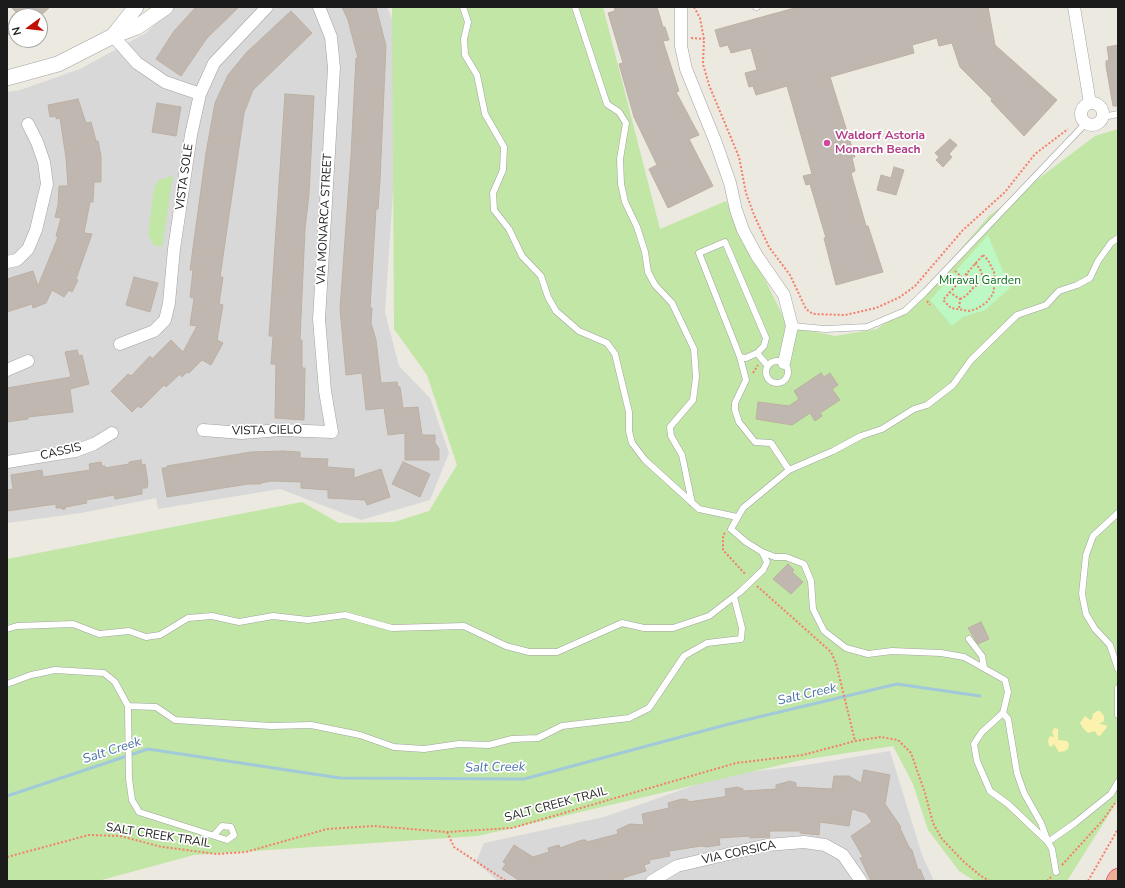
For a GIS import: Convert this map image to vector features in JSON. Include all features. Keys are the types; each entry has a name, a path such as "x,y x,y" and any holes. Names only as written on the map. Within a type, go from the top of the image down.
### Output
{"street":[{"path":"113,36 136,7"},
{"path":"7,78 58,64 113,36 137,27 166,7"},
{"name":"VISTA SOLE","path":"120,344 154,331 165,320 169,303 174,249 191,135 200,94 214,63 267,7"},
{"name":"VIA MONARCA STREET","path":"319,7 323,13 331,37 334,68 319,319 326,392 332,432"},
{"path":"681,7 681,46 686,69 718,150 744,230 757,256 784,294 792,326 784,363"},
{"path":"1074,7 1090,103"},
{"path":"113,36 137,63 165,82 200,94"},
{"path":"1090,103 1095,103 1102,108 1103,117 1098,124 1089,126 1084,122 1081,112 1083,108 1090,103"},
{"path":"7,262 17,260 28,249 36,230 47,184 44,162 37,142 28,124"},
{"path":"7,370 28,361"},
{"name":"VISTA CIELO","path":"203,430 242,433 281,430 332,432"},
{"name":"CASSIS","path":"7,462 75,451 94,444 112,433"},
{"name":"VIA CORSICA","path":"652,881 677,866 767,845 804,842 825,845 843,855 861,881"}],"lane":[{"path":"463,7 468,22 464,39 465,55 477,74 485,114 504,147 503,170 493,193 494,210 509,229 522,256 541,276 548,298 556,311 579,331 607,344 615,354 629,412 629,431 632,443 645,460 699,509 737,517"},
{"path":"575,7 607,104 619,112 626,124 620,159 620,184 625,202 638,227 645,252 648,272 655,285 672,303 694,349 696,377 693,400 670,427 671,436 682,455 692,503"},
{"path":"1103,117 1118,114"},
{"path":"792,326 825,329 867,326 905,310 926,292 1084,122"},
{"path":"1048,842 1008,804 990,791 977,761 974,744 982,732 1003,713 1008,692 1005,680 964,656 941,653 892,652 868,654 846,648 824,631 813,609 810,581 804,564 786,557 775,556 762,552 746,542 730,529 743,508 789,470 833,451 861,436 882,429 914,409 927,405 953,385 970,360 1017,315 1046,305 1059,291 1077,285 1090,278 1098,261 1111,243 1118,238"},
{"path":"740,357 746,358 757,353 764,346 766,338 725,242 698,253 740,357 746,380 735,403 735,410 739,422 755,442 771,443 789,470"},
{"path":"757,353 768,365"},
{"path":"775,361 784,363 788,375 783,382 778,384 774,383 767,378 765,374 768,365 775,361"},
{"path":"1118,513 1093,536 1086,555 1082,594 1086,614 1095,629 1110,645 1118,669"},
{"path":"7,629 17,626 73,624 99,634 129,631 146,637 160,635 188,618 212,616 239,622 273,616 308,620 345,615 392,628 464,626 506,646 529,652 557,652 622,623 644,628 673,628 709,616 740,592 763,570 767,562 762,552"},
{"path":"128,706 156,707 175,720 271,726 311,725 360,735 394,747 424,749 459,744 490,745 512,739 538,738 562,726 629,718 649,708 684,656 707,644 740,639 742,628 734,597"},
{"path":"969,639 982,656 984,667"},
{"path":"7,684 31,675 55,670 104,673 115,682 128,706 129,779 132,800 139,812 214,835"},
{"path":"1118,688 1118,715"},
{"path":"1003,713 1008,719 1017,773 1024,793 1041,823 1052,849 1056,872"},
{"path":"1048,842 1075,823 1111,794 1118,782"}],"path":[{"path":"694,7 700,18 704,39 703,64 709,85 739,157 746,192 754,215 769,247 790,275 806,309 813,314 845,315 876,308 900,297 910,290 963,230 1006,192 1035,154 1071,126 1084,122"},
{"path":"983,255 988,260 995,278 993,294 986,302 976,309 969,311 951,308 943,300 966,274 983,255"},
{"path":"975,263 980,269 984,280"},
{"path":"966,274 969,276 969,283 973,288"},
{"path":"960,299 966,296 973,288 984,280 995,278"},
{"path":"960,280 966,285 969,283"},
{"path":"949,292 960,299"},
{"path":"959,310 960,299"},
{"path":"753,376 754,370 763,359"},
{"path":"730,529 723,535 722,550 746,576"},
{"path":"756,585 831,652 836,663 855,741"},
{"name":"SALT CREEK TRAIL","path":"7,857 89,835 120,836 162,847 217,854 246,852 327,829 374,826 447,832 512,828 736,763 803,755 855,741 881,737 898,740 911,753 925,793 933,823 942,839 981,876 990,881"},
{"path":"1047,881 1103,820 1118,798"},
{"path":"1088,881 1118,828"},
{"path":"447,832 454,847 506,881"},
{"path":"981,876 982,881"}],"shaded area":[{"path":"173,7 387,7 397,30 401,71 385,312 399,366 430,398 449,453 430,500 361,520 280,489 158,509 156,498 81,513 7,523 7,92 20,90 80,69 146,33"},
{"path":"890,751 922,855 934,881 498,881 476,862 484,843 604,817 724,775 807,765"}],"green space":[{"path":"392,7 603,7 660,229 726,201 788,326 835,336 877,329 927,288 989,216 1095,136 1118,129 1118,800 1067,881 975,881 959,871 928,830 913,784 893,746 802,760 478,836 194,855 98,881 7,881 7,559 302,502 339,523 394,522 429,511 457,465 427,375 394,329"},
{"path":"173,176 162,247 154,245 148,235 154,187 159,180"},
{"name":"Miraval Garden","path":"988,235 1010,288 985,310 963,317 952,326 930,300"}],"sand":[{"path":"1100,711 1104,716 1104,721 1099,724 1106,725 1107,727 1100,736 1097,735 1095,731 1088,733 1080,723 1085,716 1090,720 1092,719 1093,714"},
{"path":"1054,728 1058,729 1058,740 1067,741 1069,744 1068,749 1065,751 1059,752 1054,744 1051,747 1049,746 1048,740 1050,736 1054,737 1052,732"}],"building":[{"path":"11,7 50,7 48,9"},
{"path":"196,7 239,7 207,38 181,76 156,59 174,31"},
{"path":"342,7 376,7 386,46 380,180 378,209 376,209 370,308 372,308 371,323 376,340 381,383 397,382 398,387 400,387 403,408 418,407 422,435 435,435 435,443 439,449 439,460 405,460 405,433 388,435 384,408 366,410 362,373 346,375 340,309 356,58 358,58 348,20"},
{"path":"614,7 657,7 669,40 663,41 679,91 676,92 699,135 689,139 713,186 668,208 649,169 657,165 634,117 619,64 623,63 608,13 615,11"},
{"name":"Waldorf Astoria Monarch Beach","path":"798,7 988,7 995,45 1057,100 1024,136 991,101 992,99 960,67 952,43 939,46 937,38 912,45 914,53 830,77 855,157 852,157 855,171 851,173 866,226 868,226 883,272 836,285 824,238 826,238 810,184 806,185 803,176 812,174 787,86 756,95 753,86 749,87 745,73 757,70 751,48 731,53 728,45 720,47 715,30"},
{"path":"291,11 312,33 253,90 244,113 220,277 223,277 219,304 223,305 217,340 223,343 211,365 202,360 189,373 187,372 182,377 180,374 166,387 164,385 141,408 138,406 132,412 111,391 128,374 131,376 150,356 152,359 171,340 183,352 197,326 190,325 194,298 190,297 193,270 190,270 206,153 215,103 228,75 246,53"},
{"path":"7,24 8,24 7,35"},
{"path":"1118,45 1118,106 1113,106 1106,66 1106,61 1109,60 1107,47"},
{"path":"285,94 314,96 309,194 305,229 300,340 302,340 302,368 305,368 304,420 275,418 276,364 271,364 273,336 269,336"},
{"path":"78,99 86,123 91,122 96,141 98,141 101,156 101,182 94,182 93,202 90,202 84,233 92,234 76,279 78,280 72,292 69,290 64,297 52,290 46,303 33,308 32,304 7,312 7,279 33,271 38,286 58,237 56,236 61,218 55,217 58,205 59,186 68,186 66,158 60,118 56,119 56,116 50,117 48,105"},
{"path":"157,103 181,107 176,136 152,132"},
{"path":"950,139 957,145 949,154 952,157 943,167 936,160 939,157 935,153"},
{"path":"894,167 904,170 896,195 877,190 881,175 891,178"},
{"path":"134,277 158,283 150,312 126,305"},
{"path":"77,350 79,356 82,355 89,384 70,389 73,412 28,417 28,419 7,422 7,388 71,377 65,352"},
{"path":"821,373 824,377 830,373 838,385 832,389 840,400 820,413 822,416 815,421 810,413 792,425 756,419 758,402 789,406 799,399 794,391"},
{"path":"251,452 300,452 300,458 328,459 327,467 354,469 354,478 381,469 390,497 367,505 365,500 328,498 328,490 301,488 301,482 271,481 261,484 248,484 167,497 162,468 167,468 167,466"},
{"path":"141,460 142,465 145,464 148,483 147,488 142,488 142,494 115,499 114,495 86,500 87,503 66,507 64,510 61,508 56,508 56,504 7,511 7,490 13,489 11,475 42,470 43,477 90,470 89,464 101,462 102,466 105,466 105,468 129,464 129,462"},
{"path":"403,462 430,474 420,497 392,484"},
{"path":"788,564 794,570 792,572 803,582 791,594 773,579"},
{"path":"981,622 989,639 978,644 968,628"},
{"path":"864,770 890,775 885,804 901,827 900,828 909,847 912,850 918,870 920,869 925,881 871,881 860,858 863,857 851,836 872,822 866,813 852,809 849,826 820,822 819,835 800,833 800,831 769,831 770,837 750,838 750,836 719,838 720,845 707,847 701,846 669,851 670,856 649,860 650,863 644,865 646,871 623,878 624,881 520,881 502,869 506,864 503,862 514,845 533,857 549,852 548,848 559,845 560,848 582,840 586,840 587,842 618,834 617,830 630,824 644,825 642,814 669,808 668,803 682,799 688,800 688,802 723,797 726,796 725,789 737,787 743,789 743,791 776,789 776,785 790,781 796,783 796,787 832,789 834,776 849,776 861,783"}],"waterway":[{"name":"Salt Creek","path":"7,796 148,749 340,778 524,779 729,724 897,684 980,696"}],"place":[{"name":"Waldorf Astoria Monarch Beach","path":"827,143"}]}
